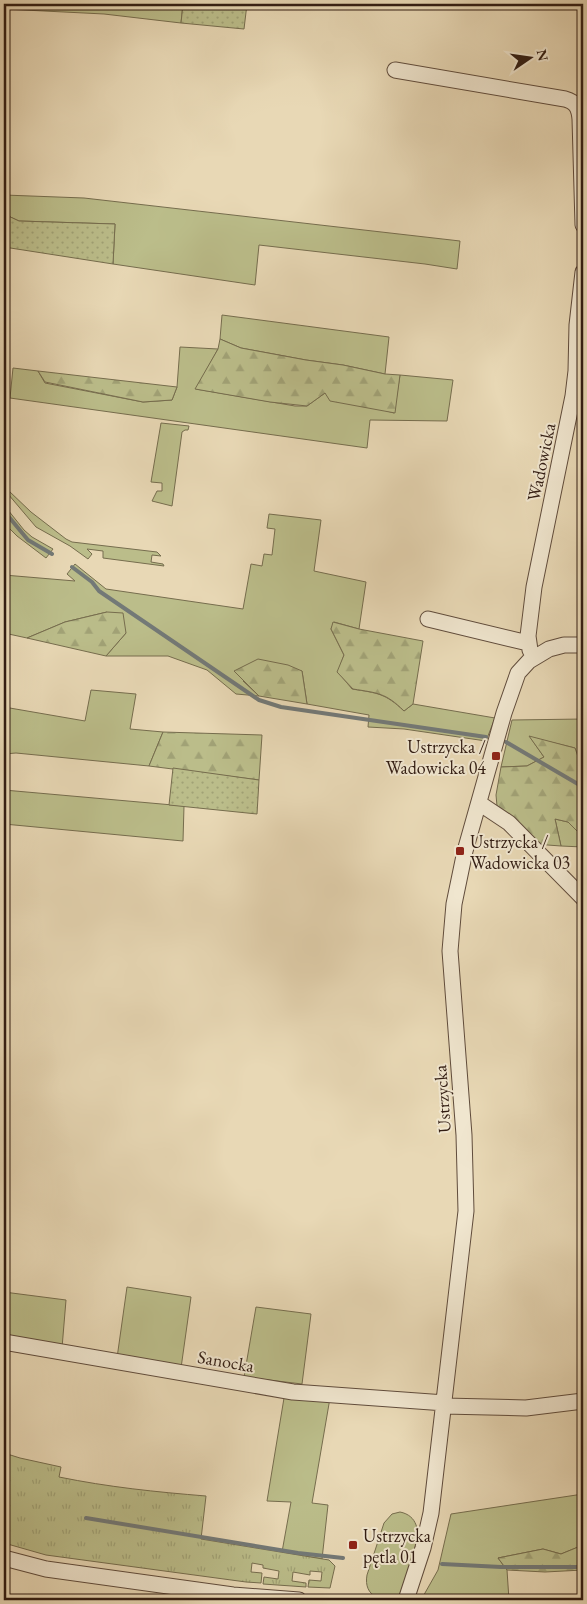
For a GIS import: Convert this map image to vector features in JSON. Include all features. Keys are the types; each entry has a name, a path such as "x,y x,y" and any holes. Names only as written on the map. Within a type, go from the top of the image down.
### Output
{"street":[{"path":"395,70 565,99 575,104 581,109 583,225"},
{"name":"Wadowicka","path":"531,650 528,636 534,587 574,396 580,356 577,325 583,272"},
{"path":"428,619 531,650"},
{"name":"Ustrzycka","path":"406,1600 423,1548 431,1513 466,1211 464,1136 451,973 450,934 458,883 512,685 531,650 583,645"},
{"path":"479,803 509,823 583,898"},
{"name":"Sanocka","path":"4,1342 293,1392 444,1405 526,1408 583,1401"},
{"path":"4,1558 46,1569 233,1595 299,1600"}],"green space":[{"path":"4,4 183,4 181,23 104,14 4,9"},
{"path":"183,4 247,4 244,29 181,23"},
{"path":"4,195 84,198 460,241 457,269 259,245 255,285 113,264 115,224 19,221 4,214"},
{"path":"4,214 19,221 115,224 113,264 4,247"},
{"path":"222,315 389,337 385,374 241,348 220,339"},
{"path":"220,339 241,348 385,374 400,375 395,413 330,401 325,393 307,406 270,402 195,389 218,349"},
{"path":"180,347 218,349 196,389 295,406 307,406 325,393 394,413 400,375 453,380 447,421 370,420 367,448 10,398 13,368 38,371 45,383 143,402 172,400 177,387"},
{"path":"38,371 177,387 172,400 143,402 45,382"},
{"path":"161,423 189,426 188,430 182,432 172,506 152,501 157,491 162,491 162,483 151,482"},
{"path":"9,491 31,512 72,542 157,552 161,556 152,555 151,562 163,564 164,566 103,558 103,551 87,549 92,554 88,559 70,546 36,527 8,494 7,492"},
{"path":"4,505 24,530 53,549 46,558 17,536 4,523"},
{"path":"269,514 321,520 314,571 366,582 359,629 334,622 331,629 344,655 338,672 352,689 386,697 404,711 413,704 495,718 486,741 404,729 368,727 369,715 307,704 302,671 243,681 259,696 236,694 207,670 168,656 106,656 126,633 107,612 65,622 27,638 4,633 4,575 75,581 67,574 75,564 106,589 243,609 251,564 262,566 264,554 272,555 275,529 267,528"},
{"path":"107,612 123,613 126,633 106,656 27,638 65,622"},
{"path":"333,622 423,641 413,704 404,711 387,697 353,689 337,672 344,655 331,629"},
{"path":"258,659 288,665 302,671 307,704 259,696 234,671"},
{"path":"91,690 136,694 130,729 163,732 149,766 16,753 4,754 4,707 85,721"},
{"path":"583,719 583,771 575,748 530,737 544,757 527,766 501,767 512,720"},
{"path":"163,732 262,735 259,780 149,766"},
{"path":"529,736 575,748 583,771 583,832 578,832 568,822 555,819 561,846 534,844 497,806 496,795 501,767 527,766 544,757"},
{"path":"173,768 259,780 257,814 169,805"},
{"path":"4,790 184,806 183,841 4,824"},
{"path":"555,819 568,822 578,832 583,832 583,847 561,846"},
{"path":"127,1287 191,1297 181,1368 117,1358"},
{"path":"4,1292 66,1300 62,1348 4,1338"},
{"path":"256,1307 311,1314 302,1384 244,1377"},
{"path":"285,1392 330,1398 312,1503 328,1505 322,1559 282,1552 291,1502 267,1501"},
{"path":"4,1453 61,1467 59,1477 132,1489 206,1496 201,1539 329,1560 335,1566 330,1588 308,1587 309,1580 321,1581 322,1572 310,1571 310,1575 293,1572 292,1581 306,1583 306,1587 263,1584 264,1577 278,1579 279,1571 263,1568 263,1565 252,1563 251,1572 262,1573 261,1583 246,1582 46,1555 4,1543"},
{"path":"583,1494 583,1545 561,1554 543,1549 498,1558 507,1570 509,1600 421,1600 438,1570 451,1514"},
{"path":"400,1512 410,1517 416,1525 418,1536 416,1548 409,1574 400,1594 394,1597 381,1598 371,1593 368,1589 367,1575 384,1523 392,1514"},
{"path":"583,1545 583,1570 545,1572 507,1570 498,1558 543,1549 561,1554"}],"waterway":[{"path":"4,511 28,540 52,554"},
{"path":"72,567 92,582 99,591 259,700 281,707 486,737"},
{"path":"506,742 583,787"},
{"path":"86,1518 298,1553 343,1558"},
{"path":"442,1564 501,1567 583,1567"}],"place":[{"name":"Ustrzycka / Wadowicka 04","path":"496,756"},
{"name":"Ustrzycka / Wadowicka 03","path":"460,851"},
{"name":"Ustrzycka pętla 01","path":"353,1545"}]}
